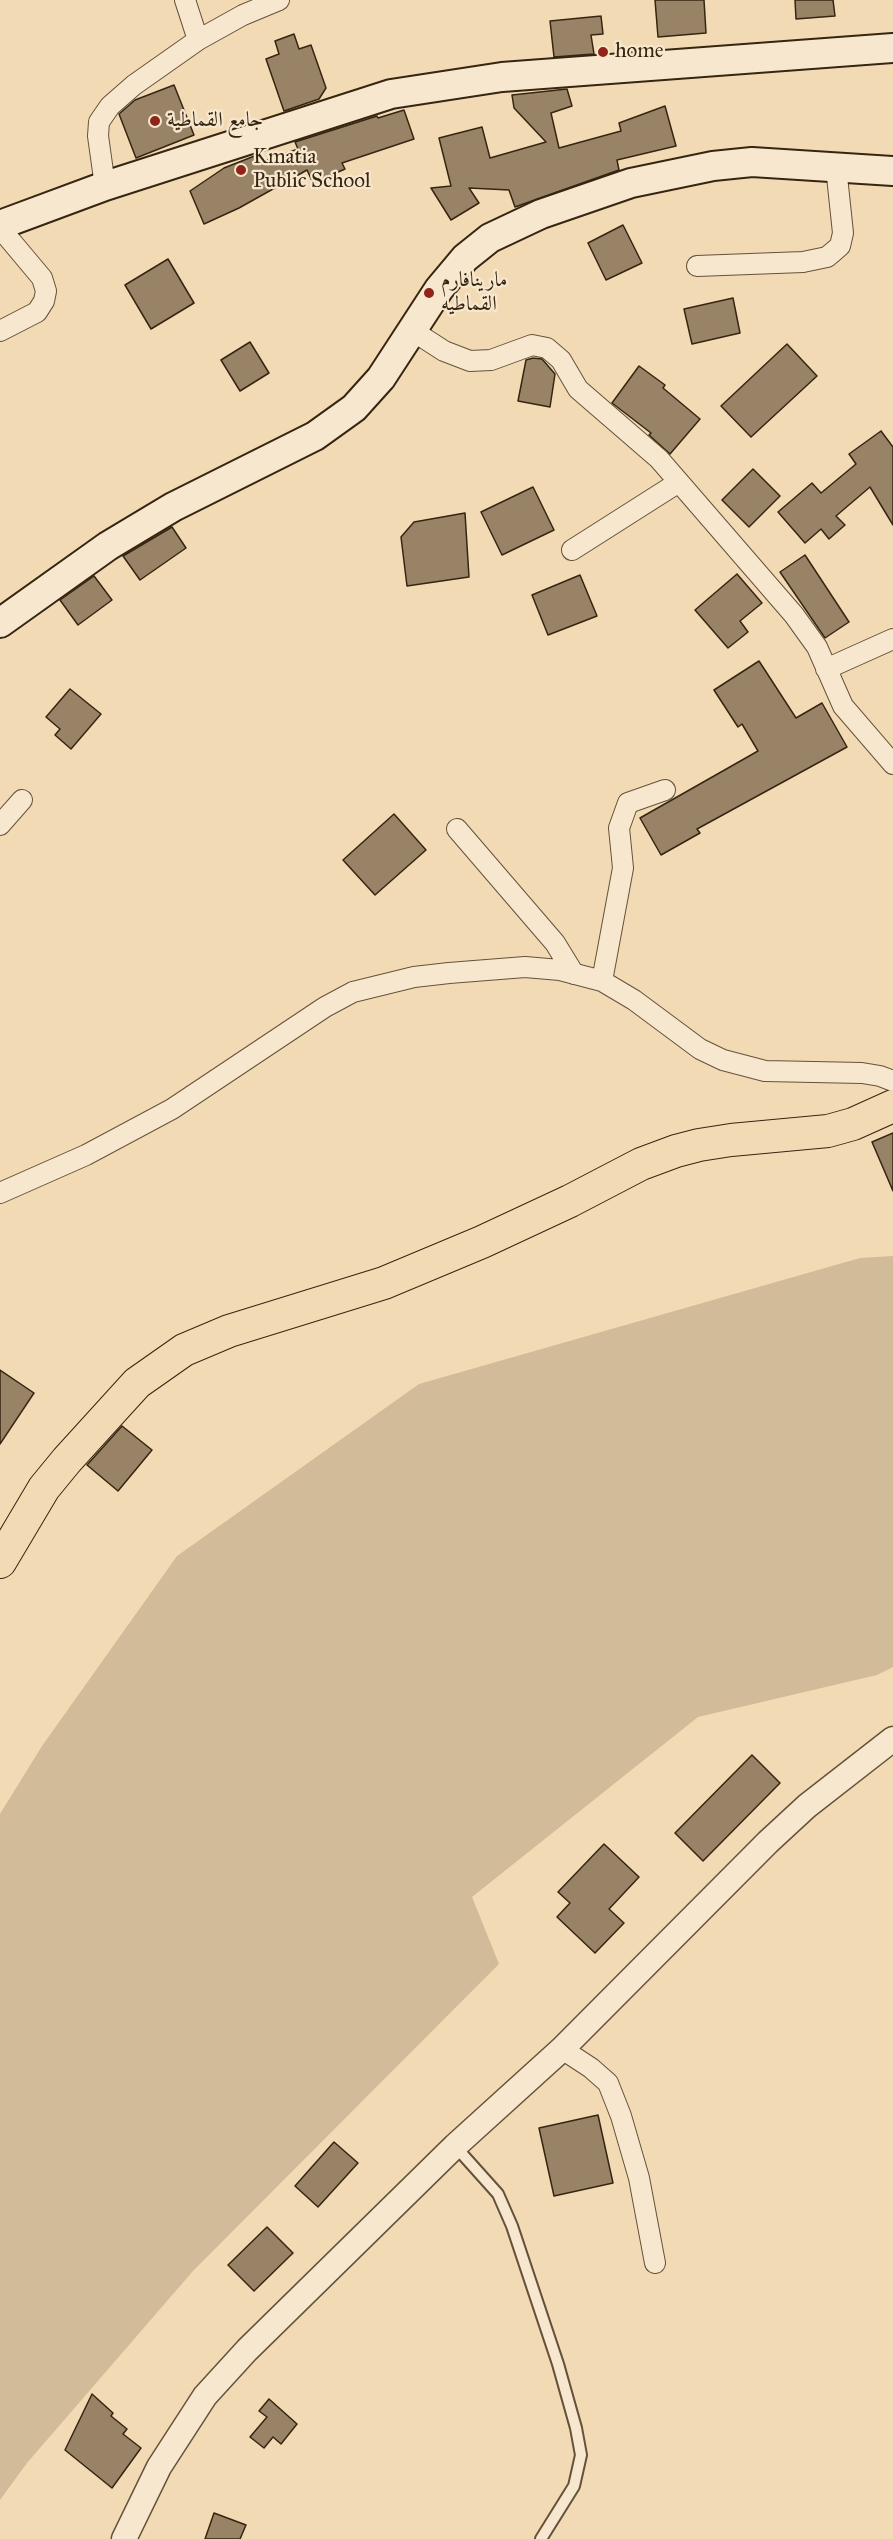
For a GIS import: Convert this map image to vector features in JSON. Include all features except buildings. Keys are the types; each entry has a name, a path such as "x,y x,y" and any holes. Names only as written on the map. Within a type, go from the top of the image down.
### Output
{"main road":[{"path":"0,227 105,186 391,94 513,76 893,48"},
{"path":"0,623 108,546 173,507 315,436 354,408 381,378 439,288 465,258 490,238 541,214 631,183 713,166 752,162 893,171"},
{"path":"0,1562 32,1507 67,1460 136,1383 184,1350 239,1327 384,1283 482,1242 570,1201 641,1164 676,1151 731,1140 828,1131 853,1124 893,1106"}],"street":[{"path":"185,0 198,40"},
{"path":"105,186 98,136 99,122 110,106 134,85 198,40 243,15 279,0"},
{"path":"696,266 803,262 827,257 840,246 843,233 836,167"},
{"path":"0,227 42,278 46,291 44,301 37,312 0,331"},
{"path":"413,331 444,351 470,361 491,360 532,345 547,348 561,360 578,389 659,459 794,615 817,647 843,706 893,764"},
{"path":"572,550 679,482"},
{"path":"826,669 893,639"},
{"path":"602,981 623,868 619,828 628,803 665,789"},
{"path":"0,825 22,800"},
{"path":"457,829 555,943 574,974"},
{"path":"0,1193 86,1155 172,1109 325,1007 353,993 414,977 492,968 525,967 560,970 602,981 634,1000 700,1049 723,1060 765,1071 862,1073 893,1081"},
{"path":"124,2539 159,2467 206,2396 247,2350 455,2146 562,2049 807,1806 893,1739"},
{"path":"562,2049 591,2068 608,2083 621,2116 639,2178 655,2263"}],"lane":[{"path":"455,2146 498,2194 512,2226 558,2364 582,2455 574,2486 541,2539"}],"shaded area":[{"path":"893,1256 893,1667 877,1675 698,1717 472,1897 499,1964 193,2271 27,2463 0,2500 0,1814 42,1746 177,1556 419,1384 860,1258"}],"place":[{"name":"home","path":"603,52"},
{"name":"جامع القماطية","path":"155,121"},
{"name":"Kmatia Public School","path":"241,170"},
{"name":"مارينافارم القماطيه","path":"429,293"}]}
